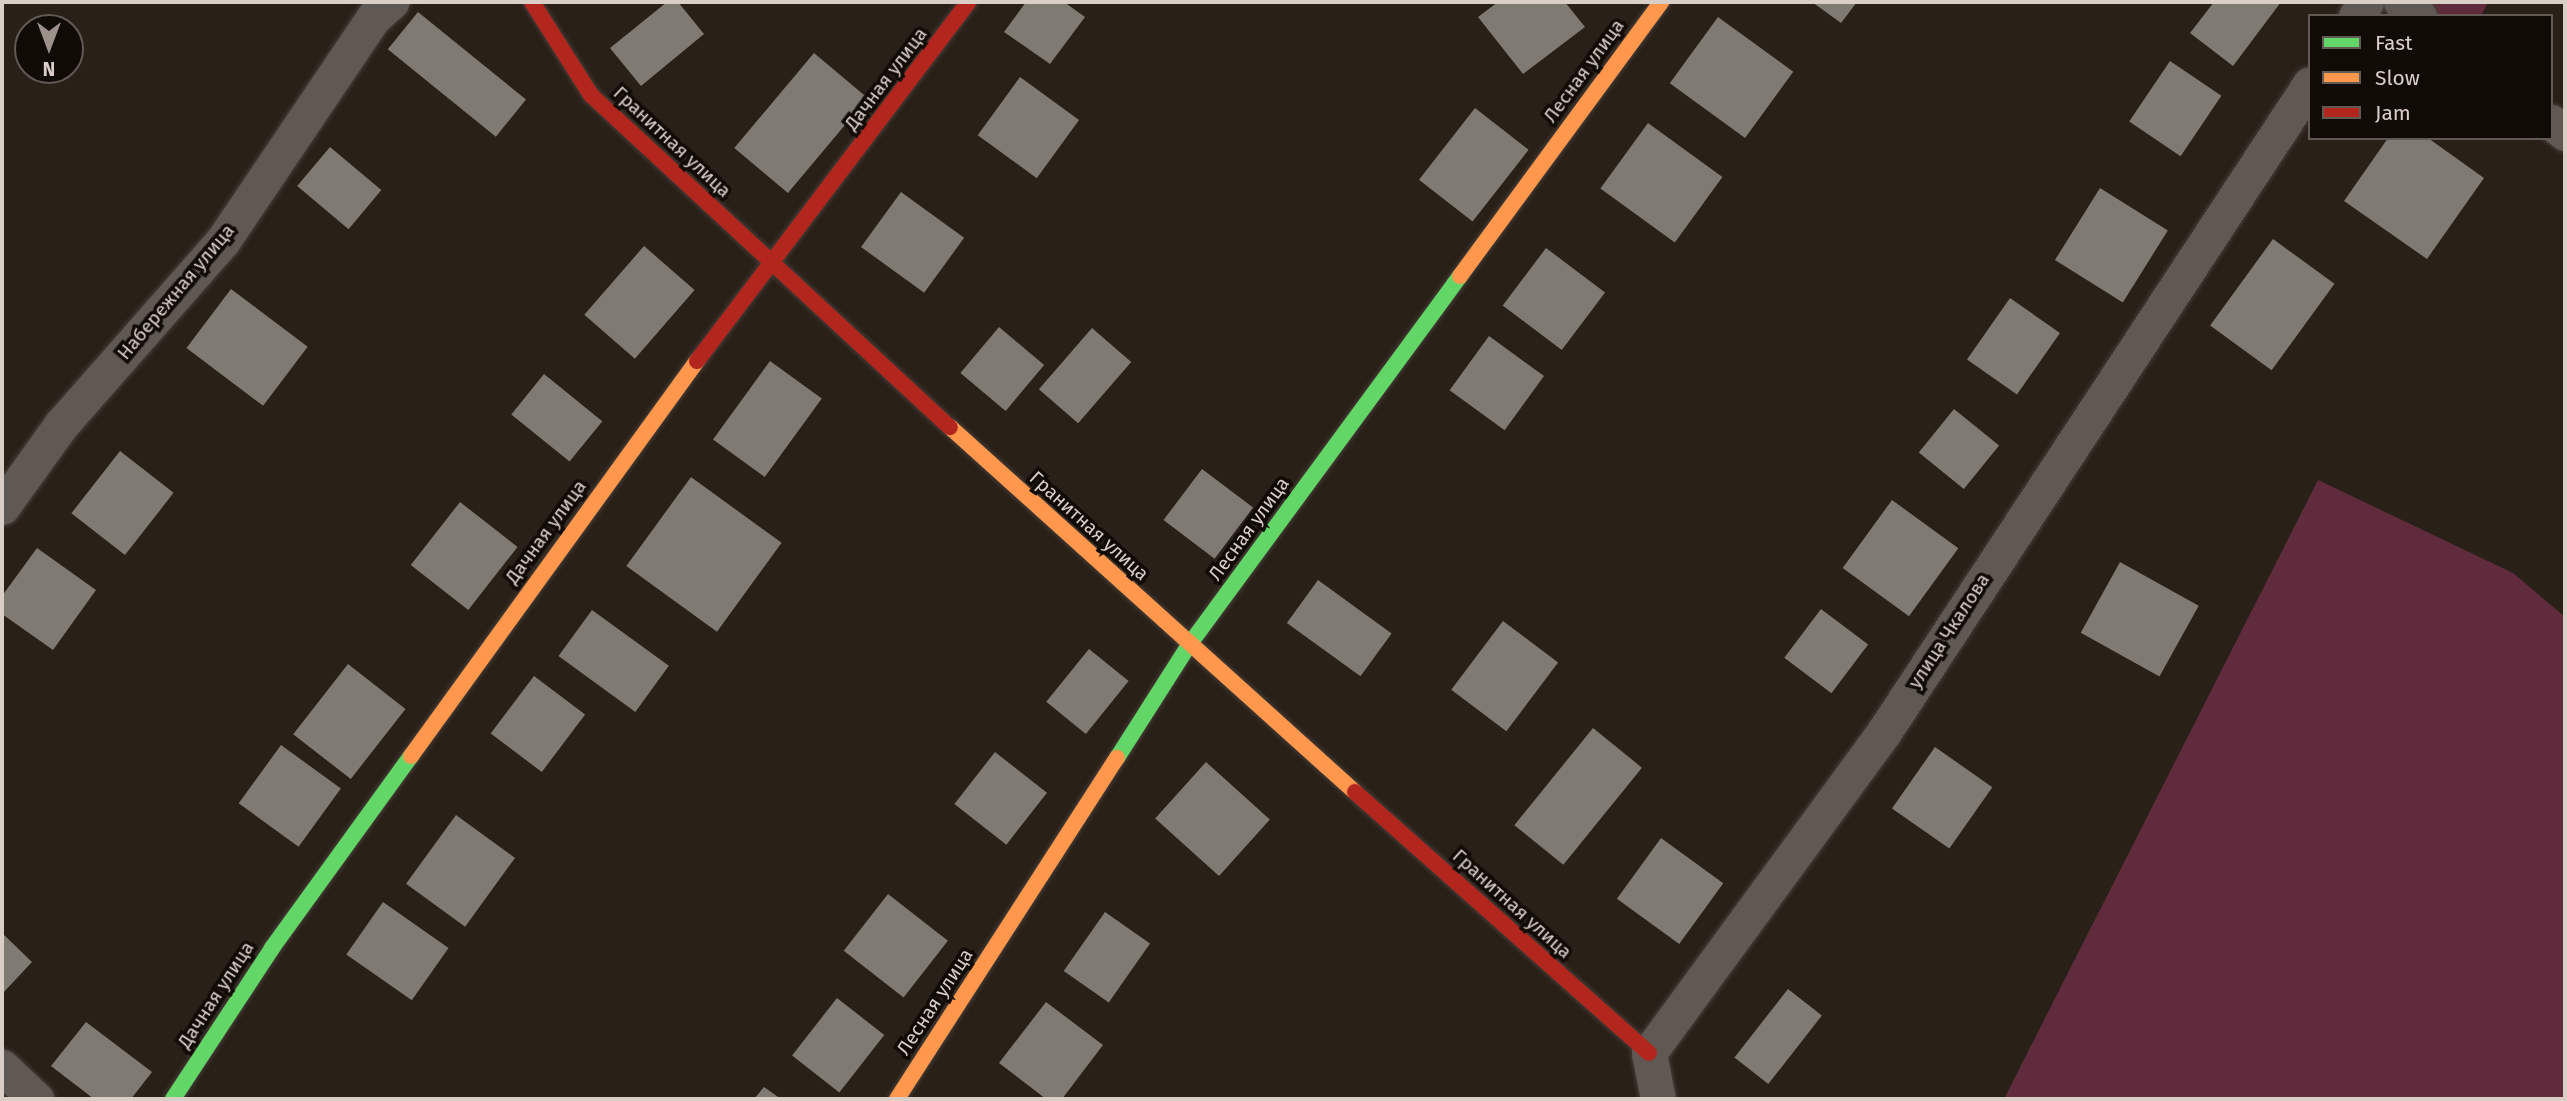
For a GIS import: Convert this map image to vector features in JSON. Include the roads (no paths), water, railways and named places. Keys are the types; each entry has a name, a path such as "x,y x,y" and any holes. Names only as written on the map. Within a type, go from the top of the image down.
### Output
{"street":[{"name":"Набережная улица","path":"2,507 61,425 222,242 374,17 391,2"},
{"name":"Гранитная улица","path":"531,2 590,95 773,266 1189,645 1649,1053"},
{"name":"Дачная улица","path":"173,1099 296,914 675,390 773,266 970,2"},
{"name":"Лесная улица","path":"897,1099 1189,645 1661,2"},
{"path":"2401,2 2416,14"},
{"name":"улица Чкалова","path":"1649,1053 1884,732 2232,198 2308,87"},
{"path":"1649,1053 1658,1099"},
{"path":"2,1067 36,1099"}]}
